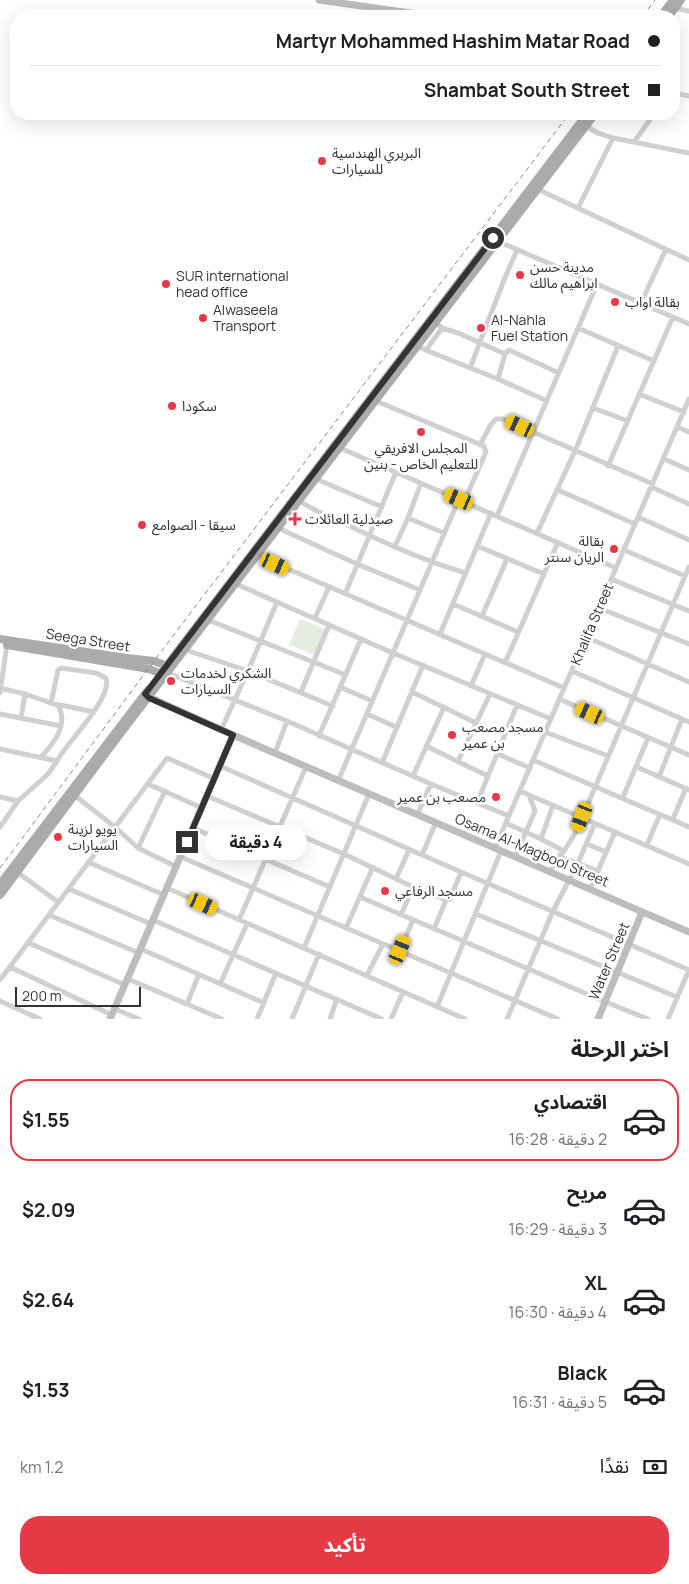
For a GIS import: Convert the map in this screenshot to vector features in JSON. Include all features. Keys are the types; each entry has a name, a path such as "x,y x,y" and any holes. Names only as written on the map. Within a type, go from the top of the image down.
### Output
{"main road":[{"path":"674,4 681,0"},
{"path":"495,240 537,189 585,120"},
{"path":"0,884 436,324 495,240 588,120"},
{"path":"167,671 186,650 376,401 422,348 436,324"},
{"name":"Seega Street","path":"0,639 154,661 167,671"},
{"path":"4,644 167,671"},
{"path":"0,895 147,696"}],"street":[{"path":"319,0 390,10"},
{"path":"674,4 689,11"},
{"path":"634,142 650,120"},
{"path":"583,124 598,133 613,138 689,153"},
{"path":"578,208 613,138"},
{"path":"537,189 689,260"},
{"path":"495,240 689,324"},
{"path":"641,303 666,249"},
{"path":"470,368 517,250"},
{"path":"440,634 477,546 534,432 596,284"},
{"path":"608,466 673,317"},
{"path":"436,324 506,354"},
{"path":"578,328 654,361"},
{"path":"538,533 594,408 618,346"},
{"path":"422,348 547,400"},
{"path":"498,379 507,351 511,350 559,372"},
{"path":"639,394 684,412"},
{"name":"Khalifa Street","path":"438,1007 489,884 506,823 689,399"},
{"path":"338,780 444,533 486,452 484,446 480,444 376,401"},
{"path":"594,408 628,421"},
{"path":"480,444 496,419 507,420 689,504"},
{"path":"678,427 689,432"},
{"path":"340,448 616,568"},
{"path":"664,459 689,470"},
{"path":"345,594 396,472"},
{"path":"316,479 382,507"},
{"path":"395,546 421,483"},
{"path":"558,490 635,524"},
{"path":"300,501 369,536 432,563 466,573"},
{"path":"638,517 689,540"},
{"path":"408,518 444,533"},
{"path":"278,528 420,590"},
{"path":"505,663 558,542"},
{"path":"477,546 544,574"},
{"path":"624,550 685,576"},
{"path":"258,556 564,688"},
{"path":"482,616 507,559"},
{"path":"550,872 559,856 572,840 689,567"},
{"path":"611,580 689,611"},
{"path":"236,584 393,653 551,719"},
{"path":"315,618 329,587"},
{"path":"222,730 277,602"},
{"path":"453,604 518,632"},
{"path":"599,608 689,644"},
{"path":"208,620 346,675"},
{"path":"301,692 329,625"},
{"path":"586,637 689,682"},
{"path":"320,736 361,639"},
{"path":"4,644 0,689 24,694 58,705 60,709 61,726 57,738 42,757"},
{"path":"186,650 248,671 333,706"},
{"path":"471,686 485,654"},
{"path":"382,763 423,665"},
{"path":"0,827 18,801 48,774 63,750 94,712 103,698 108,682 106,678 96,673 59,668 51,703"},
{"path":"167,671 235,702 287,721 509,816"},
{"path":"572,671 689,722"},
{"path":"340,687 372,701"},
{"path":"412,692 476,723"},
{"path":"21,718 24,694"},
{"path":"458,761 490,694"},
{"name":"Osama Al-Magbool Street","path":"147,696 306,767 689,932"},
{"path":"559,699 689,755"},
{"path":"51,703 94,712"},
{"path":"478,803 516,704"},
{"path":"413,776 444,707"},
{"path":"0,714 61,726"},
{"path":"366,714 396,727"},
{"path":"660,777 682,719"},
{"path":"275,753 287,721"},
{"path":"545,732 608,756"},
{"path":"112,1014 233,735"},
{"path":"623,798 648,738"},
{"path":"426,746 488,776"},
{"path":"0,749 57,761"},
{"path":"498,754 530,768"},
{"path":"0,980 167,758 215,779"},
{"path":"533,760 689,827"},
{"path":"220,766 409,850 689,970 668,1019"},
{"path":"238,920 306,767"},
{"path":"637,767 688,789 673,820"},
{"path":"148,784 202,808"},
{"path":"417,815 431,784"},
{"path":"138,848 165,791"},
{"path":"520,791 689,864"},
{"path":"304,948 369,794"},
{"path":"74,795 115,826 138,848 177,867"},
{"path":"515,857 535,811 529,795"},
{"path":"207,796 344,854 412,887 446,900"},
{"path":"0,797 18,801"},
{"path":"541,839 553,806"},
{"path":"647,846 660,814"},
{"path":"422,855 436,822"},
{"path":"506,823 564,851"},
{"path":"507,1019 553,911 578,863 595,823"},
{"path":"193,828 330,887"},
{"path":"590,889 615,832"},
{"path":"587,844 606,852"},
{"path":"396,879 409,850"},
{"path":"181,856 558,1019"},
{"path":"559,856 598,871"},
{"path":"88,862 238,920 465,1019"},
{"path":"346,928 373,867"},
{"path":"17,872 58,902"},
{"path":"434,929 446,900 450,898 460,872"},
{"path":"401,915 412,887"},
{"path":"69,889 234,955 382,1019"},
{"path":"360,897 648,1019"},
{"name":"Water Street","path":"598,1019 642,912"},
{"path":"476,914 677,997"},
{"path":"49,915 199,974 264,1003"},
{"path":"400,950 413,920"},
{"path":"220,984 247,924"},
{"path":"28,942 222,1019"},
{"path":"367,975 383,944"},
{"path":"292,1019 319,954"},
{"path":"10,967 112,1014 139,1019"},
{"path":"257,1019 276,973"},
{"path":"187,1004 199,974"},
{"path":"391,1019 403,992"},
{"path":"330,1019 338,999"},
{"path":"0,1001 40,1019"},
{"path":"200,1019 203,1011"}],"shaded area":[{"path":"300,619 325,629 314,655 289,645"}],"railway":[{"path":"648,10 655,0"},
{"path":"0,868 154,661 564,120"}],"place":[{"name":"البربري الهندسية للسيارات","path":"322,161"},
{"name":"مدينة حسن ابراهيم مالك","path":"520,275"},
{"name":"SUR international head office","path":"166,284"},
{"name":"بقالة اواب","path":"615,302"},
{"name":"Alwaseela Transport","path":"203,318"},
{"name":"Al-Nahla Fuel Station","path":"481,328"},
{"name":"سكودا","path":"172,406"},
{"name":"المجلس الافريقي للتعليم الخاص - بنين","path":"421,432"},
{"name":"صيدلية العائلات","path":"295,519"},
{"name":"سيقا - الصوامع","path":"142,525"},
{"name":"بقالة الريان سنتر","path":"614,549"},
{"name":"الشكري لخدمات السيارات","path":"171,681"},
{"name":"مسجد مصعب بن عمير","path":"452,735"},
{"name":"مصعب بن عمير","path":"496,797"},
{"name":"يويو لزينة السيارات","path":"58,837"},
{"name":"مسجد الرفاعي","path":"385,891"}],"route":[{"path":"187,842 233,735 149,698 145,694 493,238"}]}
